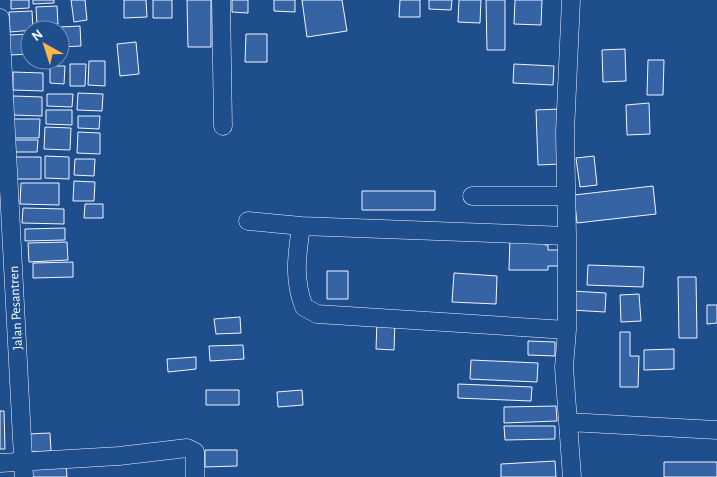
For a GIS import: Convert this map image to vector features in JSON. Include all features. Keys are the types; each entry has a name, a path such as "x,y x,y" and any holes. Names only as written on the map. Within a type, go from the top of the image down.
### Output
{"street":[{"path":"221,0 223,126"},
{"path":"571,0 565,132 567,330 564,367 572,477"},
{"name":"Jalan Pesantren","path":"0,18 6,258 24,469"},
{"path":"472,196 566,196"},
{"path":"248,221 302,226 567,236"},
{"path":"302,226 297,257 298,291 304,307 317,314 567,330"},
{"path":"568,422 717,430"},
{"path":"0,463 24,469 186,448 195,452 195,477"}],"building":[{"path":"11,0 29,0 29,8 11,9"},
{"path":"33,0 54,0 54,3 33,4"},
{"path":"71,0 85,0 87,20 74,22"},
{"path":"124,0 146,0 147,17 124,18"},
{"path":"153,0 172,0 172,18 153,18"},
{"path":"187,0 211,0 211,47 188,47"},
{"path":"232,0 248,0 248,13 232,12"},
{"path":"274,0 295,0 295,12 274,11"},
{"path":"302,0 342,0 347,31 307,37"},
{"path":"400,0 420,0 420,17 399,17"},
{"path":"429,0 452,0 451,10 429,9"},
{"path":"459,0 481,0 480,23 458,22"},
{"path":"486,0 505,0 505,50 487,50"},
{"path":"515,0 542,0 541,25 514,24"},
{"path":"57,6 58,20 37,20 36,7"},
{"path":"32,11 32,20 20,20 20,31 10,32 9,12"},
{"path":"70,26 80,26 81,46 70,47"},
{"path":"20,34 20,54 10,55 9,35"},
{"path":"246,34 267,34 267,62 245,62"},
{"path":"136,42 139,74 120,76 117,44"},
{"path":"625,49 626,81 603,82 602,50"},
{"path":"648,60 664,60 663,95 647,95"},
{"path":"89,61 105,61 105,86 88,85"},
{"path":"70,64 86,64 85,86 70,86"},
{"path":"514,64 554,66 553,85 513,83"},
{"path":"50,70 65,70 64,84 50,83"},
{"path":"13,72 43,73 43,91 13,90"},
{"path":"78,93 103,94 102,111 77,110"},
{"path":"47,94 73,94 72,107 47,106"},
{"path":"13,96 42,97 42,116 13,115"},
{"path":"649,103 650,134 627,135 626,105"},
{"path":"560,109 561,164 538,165 536,110"},
{"path":"46,110 72,110 72,125 46,124"},
{"path":"78,116 100,116 99,129 78,128"},
{"path":"13,119 40,119 39,138 13,138"},
{"path":"45,127 71,128 70,150 44,149"},
{"path":"78,132 100,133 100,154 77,153"},
{"path":"15,140 38,140 37,152 15,152"},
{"path":"45,156 69,157 69,179 45,178"},
{"path":"594,156 597,185 580,187 576,158"},
{"path":"14,157 41,157 41,179 14,179"},
{"path":"75,159 95,159 94,176 74,175"},
{"path":"74,181 95,182 94,201 73,201"},
{"path":"21,183 59,183 59,205 20,204"},
{"path":"653,186 656,214 577,223 574,195"},
{"path":"362,191 435,191 435,210 362,210"},
{"path":"85,204 103,204 103,218 84,218"},
{"path":"23,208 64,209 64,224 22,223"},
{"path":"65,228 65,240 25,241 25,229"},
{"path":"510,236 545,237 545,245 548,245 548,250 559,250 559,266 548,266 548,270 509,270"},
{"path":"67,242 68,260 29,262 28,243"},
{"path":"73,262 73,277 33,278 33,263"},
{"path":"588,265 644,267 643,287 587,285"},
{"path":"327,271 348,271 348,299 327,299"},
{"path":"454,273 497,276 496,304 452,302"},
{"path":"678,277 696,277 697,338 679,338"},
{"path":"572,291 606,293 605,312 571,310"},
{"path":"639,294 641,321 621,322 620,295"},
{"path":"707,305 717,305 717,323 707,324"},
{"path":"240,317 241,333 216,334 214,319"},
{"path":"377,321 395,321 394,350 376,349"},
{"path":"620,332 630,332 630,356 639,356 638,387 620,387"},
{"path":"528,341 555,342 555,356 528,355"},
{"path":"243,345 244,359 210,361 209,346"},
{"path":"674,349 674,369 644,370 644,350"},
{"path":"196,357 196,369 168,372 167,359"},
{"path":"471,360 538,363 537,382 470,379"},
{"path":"458,384 532,387 531,401 458,398"},
{"path":"206,390 239,390 239,405 206,405"},
{"path":"302,390 303,405 278,407 277,392"},
{"path":"556,406 557,421 504,423 504,407"},
{"path":"0,411 4,411 5,449 0,449"},
{"path":"504,426 555,426 555,439 505,440"},
{"path":"50,433 51,451 29,452 28,434"},
{"path":"205,450 237,450 237,466 205,467"},
{"path":"555,461 556,477 501,477 501,464"},
{"path":"664,462 717,462 717,477 664,477"},
{"path":"66,463 67,477 27,477 26,466"}]}
